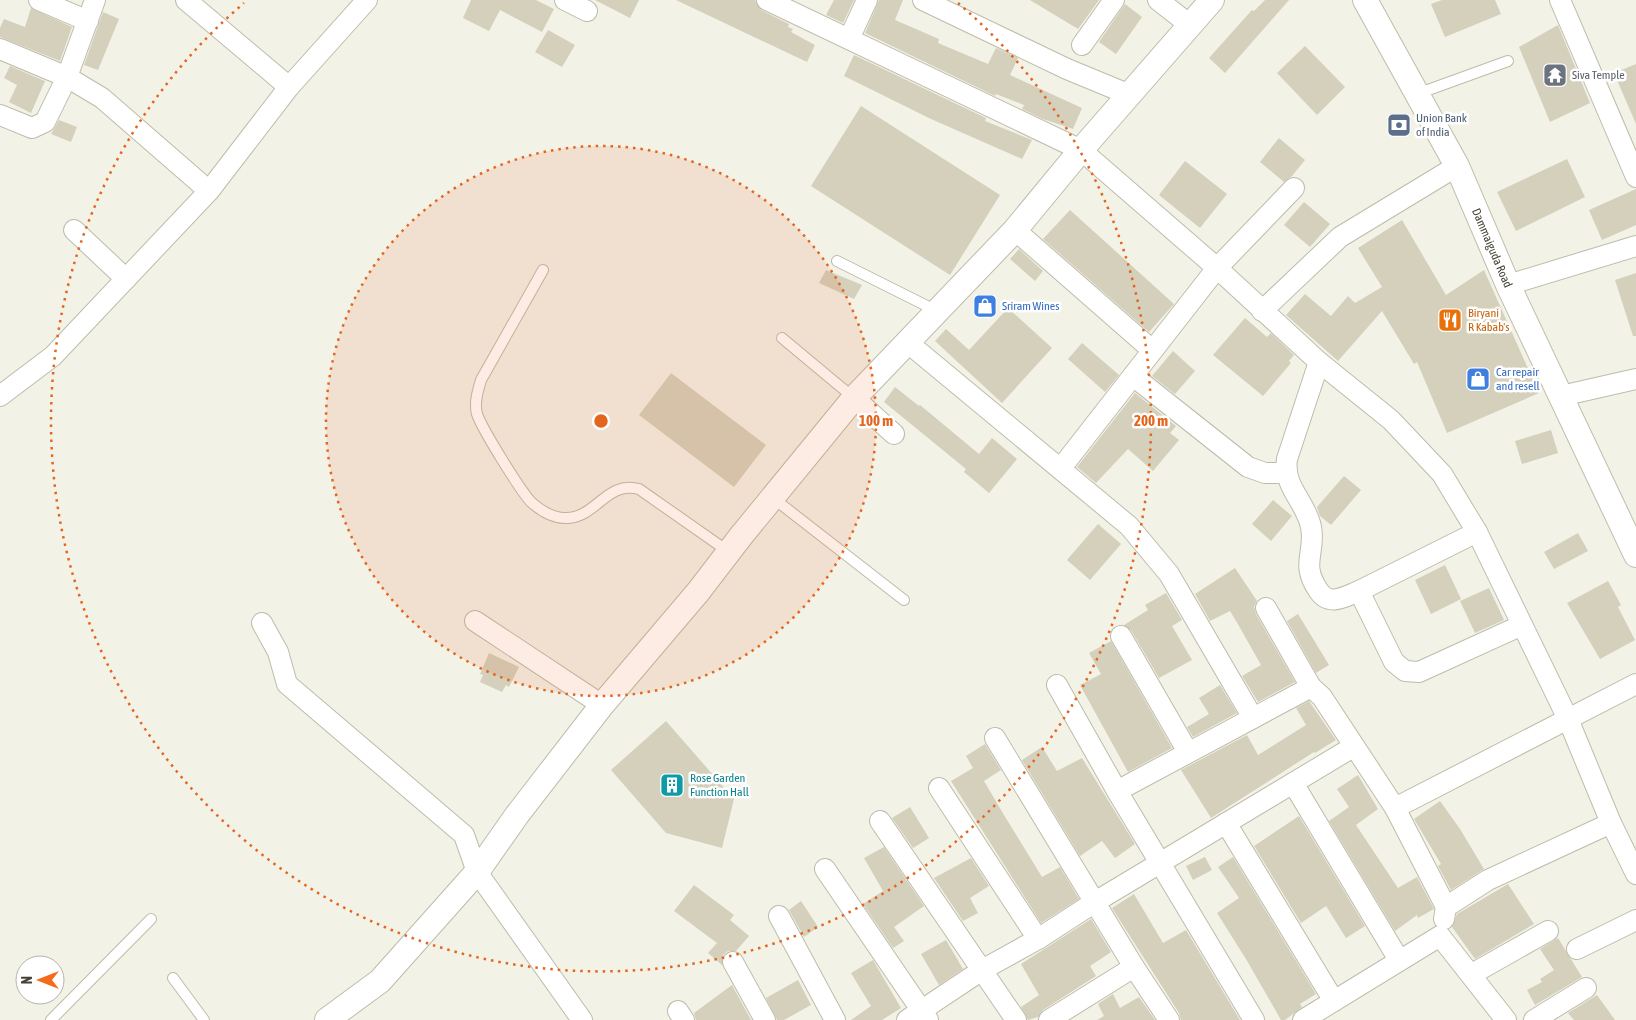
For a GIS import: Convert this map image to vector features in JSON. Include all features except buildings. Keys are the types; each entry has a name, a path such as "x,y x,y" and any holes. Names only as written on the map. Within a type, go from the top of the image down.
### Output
{"street":[{"path":"40,0 88,21"},
{"path":"0,114 32,128 40,126 45,122 68,77 95,0"},
{"path":"186,0 289,87"},
{"path":"0,396 52,356 209,191 289,87 367,0"},
{"path":"565,0 587,11"},
{"path":"768,0 1080,150 1218,268 1262,311 1319,362 1391,420 1442,474 1477,532 1568,719 1611,823 1636,874"},
{"path":"848,39 867,0"},
{"path":"923,0 1067,69 1130,95"},
{"path":"1082,45 1114,0"},
{"path":"1158,0 1190,25"},
{"path":"327,1020 380,980 477,872 517,815 602,705 698,592 854,398 1015,230 1080,150 1212,0"},
{"name":"Dammaiguda Road","path":"1365,0 1457,166 1508,285 1636,555"},
{"path":"1560,0 1636,178"},
{"path":"0,49 68,77 102,98 209,191"},
{"path":"1262,311 1340,237 1457,166"},
{"path":"1061,468 1218,268 1294,188"},
{"path":"74,230 126,279"},
{"path":"1015,230 1152,350"},
{"path":"1508,285 1636,246"},
{"path":"907,342 1129,526 1169,574 1253,718"},
{"path":"1319,362 1287,459 1285,473 1311,528 1308,569 1311,580 1322,596 1330,600 1336,600 1359,591 1477,532"},
{"path":"1134,376 1248,467 1265,474 1285,473"},
{"path":"1562,396 1636,379"},
{"path":"854,398 894,434"},
{"path":"1359,591 1394,662 1405,671 1419,672 1522,625"},
{"path":"1266,608 1311,687 1322,697 1353,747 1395,808 1446,907 1440,936 1303,1020"},
{"path":"475,621 602,705"},
{"path":"262,623 278,652 287,684 464,835 477,872 582,1020"},
{"path":"1121,636 1188,752"},
{"path":"1395,808 1636,684"},
{"path":"1057,685 1117,791 1254,1020"},
{"path":"1117,791 1311,687"},
{"path":"995,738 1169,1020"},
{"path":"825,869 919,1017 982,970 1038,939 1095,902 1353,747"},
{"path":"1293,783 1399,960"},
{"path":"939,788 1038,939"},
{"path":"880,821 1016,1020"},
{"path":"1226,823 1334,1001"},
{"path":"1446,907 1488,880 1611,823"},
{"path":"778,916 835,1020"},
{"path":"1577,949 1636,920"},
{"path":"1472,974 1548,932"},
{"path":"1440,936 1472,974 1506,1020"},
{"path":"734,962 765,1020"},
{"path":"1049,1020 1134,966"},
{"path":"1534,1020 1586,988"}],"lane":[{"path":"1417,94 1508,61"},
{"path":"837,261 937,311"},
{"path":"543,270 481,380 476,412 483,427 530,501 544,513 564,518 581,515 617,489 639,489 729,552"},
{"path":"782,338 854,398"},
{"path":"773,497 904,600"},
{"path":"51,1020 151,919"},
{"path":"173,978 204,1020"}],"place":[{"name":"Siva Temple","path":"1555,75"},
{"name":"Union Bank of India","path":"1399,125"},
{"name":"Sriram Wines","path":"985,306"},
{"name":"Biryani R Kabab's","path":"1450,320"},
{"name":"Car repair and resell","path":"1478,379"},
{"name":"Rose Garden Function Hall","path":"672,785"}]}
